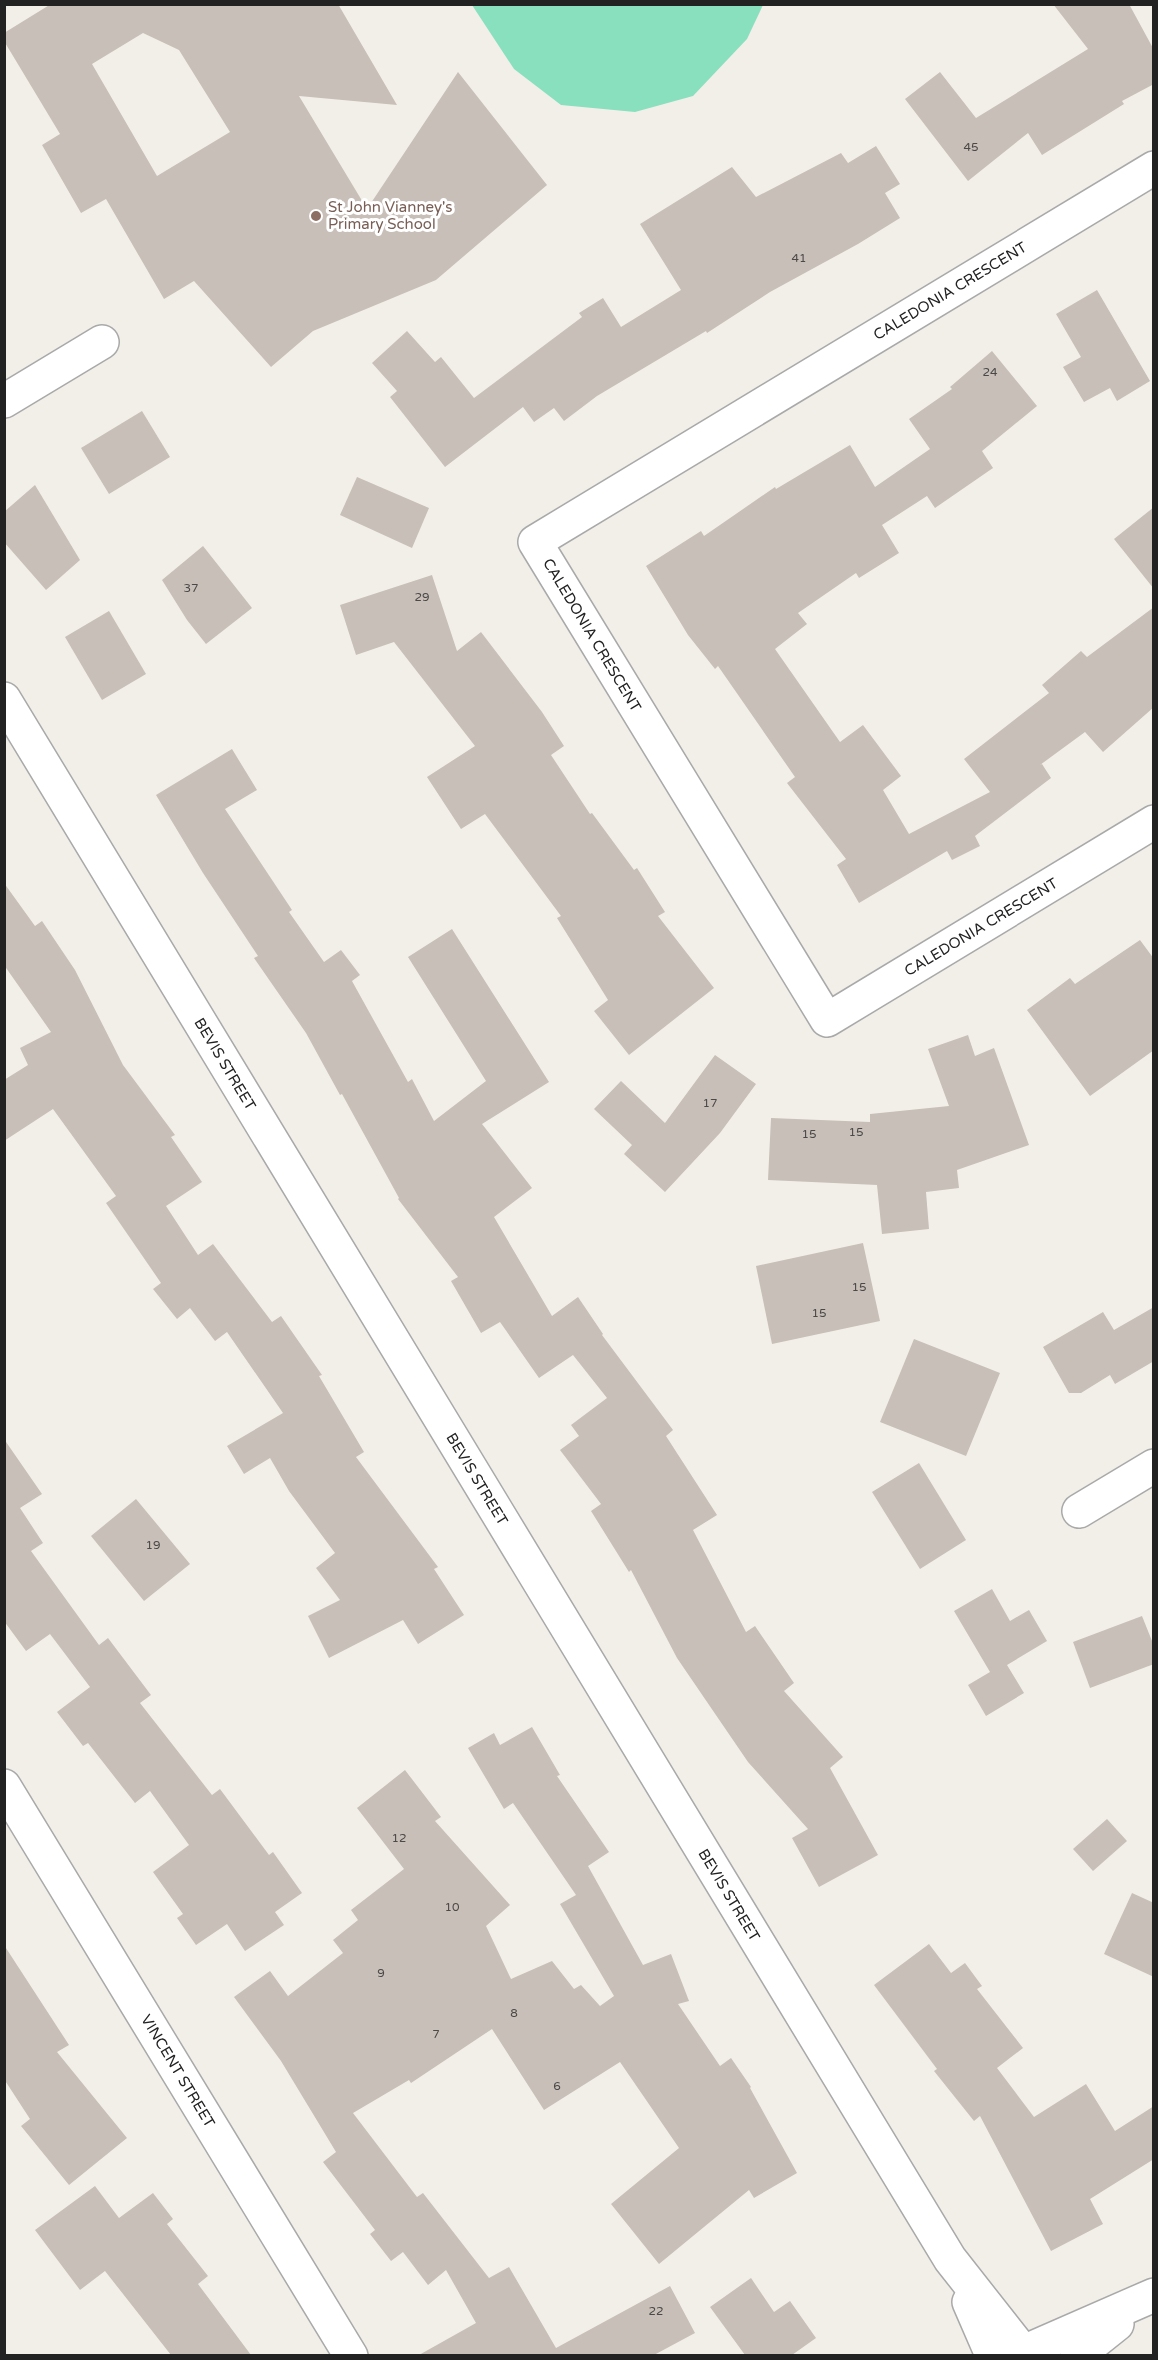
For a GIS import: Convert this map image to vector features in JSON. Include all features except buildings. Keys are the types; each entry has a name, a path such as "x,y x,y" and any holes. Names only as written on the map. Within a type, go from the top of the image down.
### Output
{"street":[{"name":"CALEDONIA CRESCENT","path":"1154,168 535,542 827,1020 1154,822"},
{"path":"4,401 102,342"},
{"name":"BEVIS STREET","path":"4,699 950,2259 1018,2352"},
{"path":"1079,1511 1154,1466"},
{"name":"VINCENT STREET","path":"4,1786 351,2355"},
{"path":"1018,2352 1151,2297"},
{"path":"1077,2355 1151,2297"}],"green space":[{"path":"472,5 763,5 747,39 693,96 635,112 561,105 514,69"}],"place":[{"name":"St John Vianney's Primary School","path":"316,216"}]}
